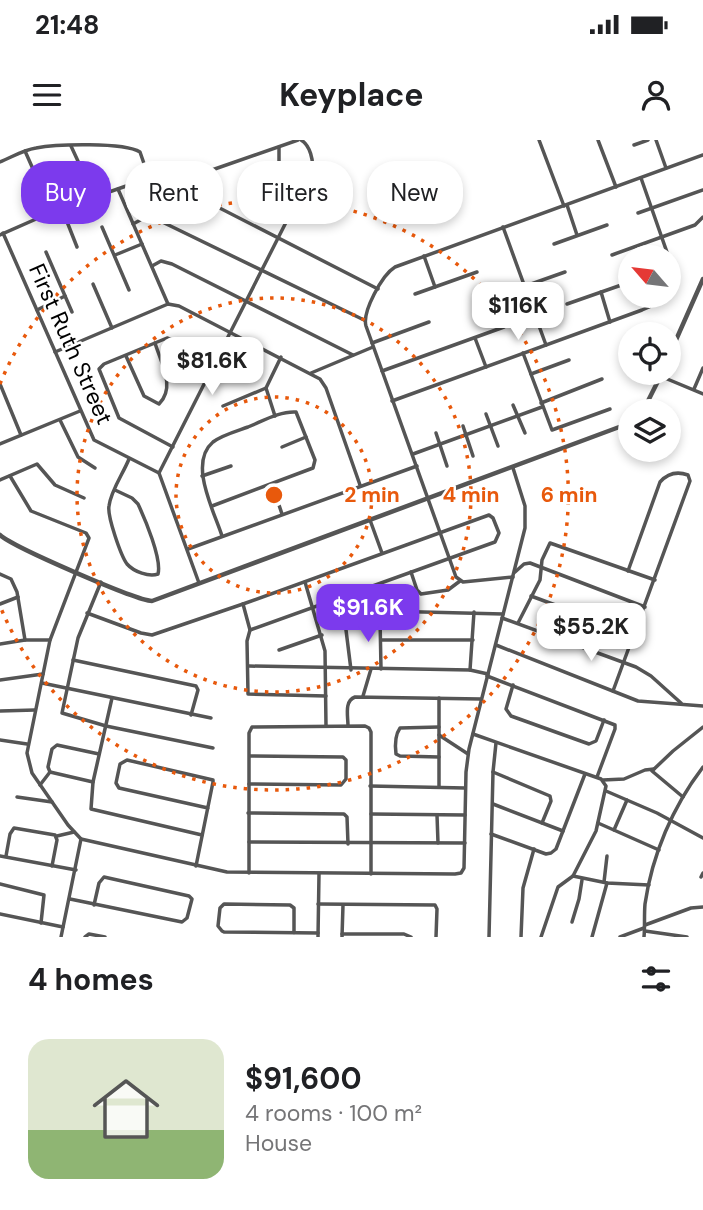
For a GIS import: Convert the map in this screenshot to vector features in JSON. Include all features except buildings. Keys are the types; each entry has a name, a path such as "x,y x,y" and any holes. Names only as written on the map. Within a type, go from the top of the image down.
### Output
{"street":[{"path":"199,583 159,474 312,169 306,144 300,140 223,166"},
{"path":"539,140 577,235"},
{"path":"598,140 616,187"},
{"path":"634,145 648,140"},
{"path":"656,140 666,169"},
{"path":"0,162 25,151 46,146 131,147 140,152 143,161"},
{"path":"71,146 78,161"},
{"path":"279,147 279,161"},
{"path":"25,151 29,161"},
{"path":"460,581 449,558 365,320 378,289 392,269 703,155"},
{"path":"641,178 664,245"},
{"path":"111,192 125,187"},
{"path":"118,189 125,205"},
{"path":"638,213 703,190"},
{"path":"223,208 378,289"},
{"path":"612,255 695,225 703,217"},
{"path":"1,234 24,224"},
{"path":"68,224 77,247"},
{"path":"133,224 168,304"},
{"path":"167,224 365,320"},
{"path":"554,244 607,225"},
{"path":"102,226 129,290"},
{"path":"503,228 546,345"},
{"name":"First Ruth Street","path":"1,234 94,440 159,474"},
{"path":"114,256 142,244"},
{"path":"46,252 72,312"},
{"path":"424,256 435,287"},
{"path":"152,266 161,261 172,264 353,355"},
{"path":"415,294 477,272"},
{"path":"474,304 565,272"},
{"path":"681,329 703,279"},
{"path":"93,284 112,328"},
{"path":"567,304 618,286"},
{"path":"601,292 610,322"},
{"path":"37,310 65,296"},
{"path":"55,352 168,304 182,307 311,373 325,385 360,485"},
{"path":"392,401 647,308"},
{"path":"311,373 429,322"},
{"path":"382,371 505,327"},
{"path":"173,447 118,418 99,369 104,364 167,338 216,362"},
{"path":"475,338 486,367"},
{"path":"126,356 144,396 159,404 166,395 167,381 155,343"},
{"path":"523,353 552,430 610,409"},
{"path":"223,405 266,388 281,357"},
{"path":"530,374 569,360"},
{"path":"694,389 703,368"},
{"path":"413,454 491,427 601,379"},
{"path":"681,383 703,394"},
{"path":"0,384 21,435"},
{"path":"266,388 275,416"},
{"path":"513,405 525,433"},
{"path":"0,444 80,411"},
{"path":"212,506 314,467 315,460 296,412 275,416 211,443 202,459 202,476 212,506 222,536"},
{"path":"486,414 498,446"},
{"path":"60,420 78,457 95,468"},
{"path":"463,426 473,456"},
{"path":"2,539 147,601 618,428"},
{"path":"436,433 447,467"},
{"path":"282,447 307,437"},
{"path":"115,490 138,504 159,565 156,575 139,572 126,561 109,514 109,504 115,490 130,459"},
{"path":"0,480 39,465 55,485 84,498"},
{"path":"202,476 231,466"},
{"path":"187,549 417,466"},
{"path":"10,476 31,510 89,536 78,572 50,640 27,744 28,763 40,785 81,839 227,872 459,874 464,868 468,754 526,520 525,506 513,468"},
{"path":"613,691 636,635 690,477 682,473 667,476 660,482 628,571"},
{"path":"272,484 282,514"},
{"path":"87,613 141,634 152,635 490,515 499,533 495,542 250,630"},
{"path":"370,520 382,553"},
{"path":"518,623 540,580 546,548 552,543 655,580"},
{"path":"411,572 421,594 448,590 460,581 513,575 526,563 645,607"},
{"path":"0,574 11,579 18,597 24,640"},
{"path":"101,582 87,613 73,660 61,710 63,715 213,748"},
{"path":"305,582 322,635 326,669 326,726"},
{"path":"531,596 636,635"},
{"path":"0,604 18,597"},
{"path":"342,598 351,670"},
{"path":"243,604 250,630 247,641 248,693 326,696"},
{"path":"381,669 380,618 383,611 474,612 502,616 625,662 651,676 682,704"},
{"path":"470,670 474,612"},
{"path":"279,650 322,635"},
{"path":"0,644 50,640"},
{"path":"381,640 472,640"},
{"path":"495,645 641,702 703,706"},
{"path":"73,660 196,686 198,690 191,715"},
{"path":"249,666 351,670 470,670 488,675 604,720 615,727 597,778"},
{"path":"363,696 371,669"},
{"path":"0,680 43,674"},
{"path":"41,682 211,718"},
{"path":"513,685 506,709 511,716 589,744 596,741 604,720"},
{"path":"348,726 349,702 353,697 482,699"},
{"path":"112,698 89,806 93,811 202,835"},
{"path":"439,698 439,787"},
{"path":"0,710 35,710"},
{"path":"248,873 249,733 253,726 365,726 370,730 371,874"},
{"path":"439,727 400,728 396,748 396,754 400,756 439,757"},
{"path":"473,734 603,780 624,779 654,769 703,727"},
{"path":"439,735 468,754"},
{"path":"0,740 27,744"},
{"path":"489,937 496,743"},
{"path":"50,772 48,767 55,745 99,754"},
{"path":"249,756 343,757 346,760 346,779 341,785 249,784"},
{"path":"196,866 208,808 213,781 211,778 127,760 120,764 116,783 119,788 208,808"},
{"path":"645,930 649,885 659,850 683,797 703,767"},
{"path":"654,769 653,774 683,797"},
{"path":"40,785 50,772"},
{"path":"50,772 93,782"},
{"path":"493,772 551,796 542,823"},
{"path":"491,834 551,853 556,849 585,774"},
{"path":"541,937 558,887 573,876 593,836 606,791 603,780"},
{"path":"370,786 465,788"},
{"path":"606,791 671,820 703,838"},
{"path":"17,797 52,802"},
{"path":"614,830 627,800"},
{"path":"493,804 563,831"},
{"path":"248,813 344,814 347,817 348,844"},
{"path":"371,814 465,815"},
{"path":"438,815 438,843"},
{"path":"598,823 659,850"},
{"path":"74,832 57,836 14,828 3,856 76,870"},
{"path":"52,866 57,836"},
{"path":"61,937 81,839"},
{"path":"249,842 465,843"},
{"path":"521,937 523,888 534,849"},
{"path":"592,937 605,883 607,856"},
{"path":"294,933 294,908 290,905 224,904 220,908 218,926 222,931 318,935 319,874"},
{"path":"573,876 605,883 649,885"},
{"path":"70,899 94,905 182,922 187,918 192,899 189,896 104,877 99,883 94,905"},
{"path":"572,922 582,879"},
{"path":"0,884 44,895 41,923"},
{"path":"318,904 435,905 436,937"},
{"path":"342,905 342,936 406,934 411,937"},
{"path":"620,937 645,930 691,908 703,907"},
{"path":"0,914 64,927"},
{"path":"645,930 687,937"},
{"path":"85,937 90,934 105,937"}]}
